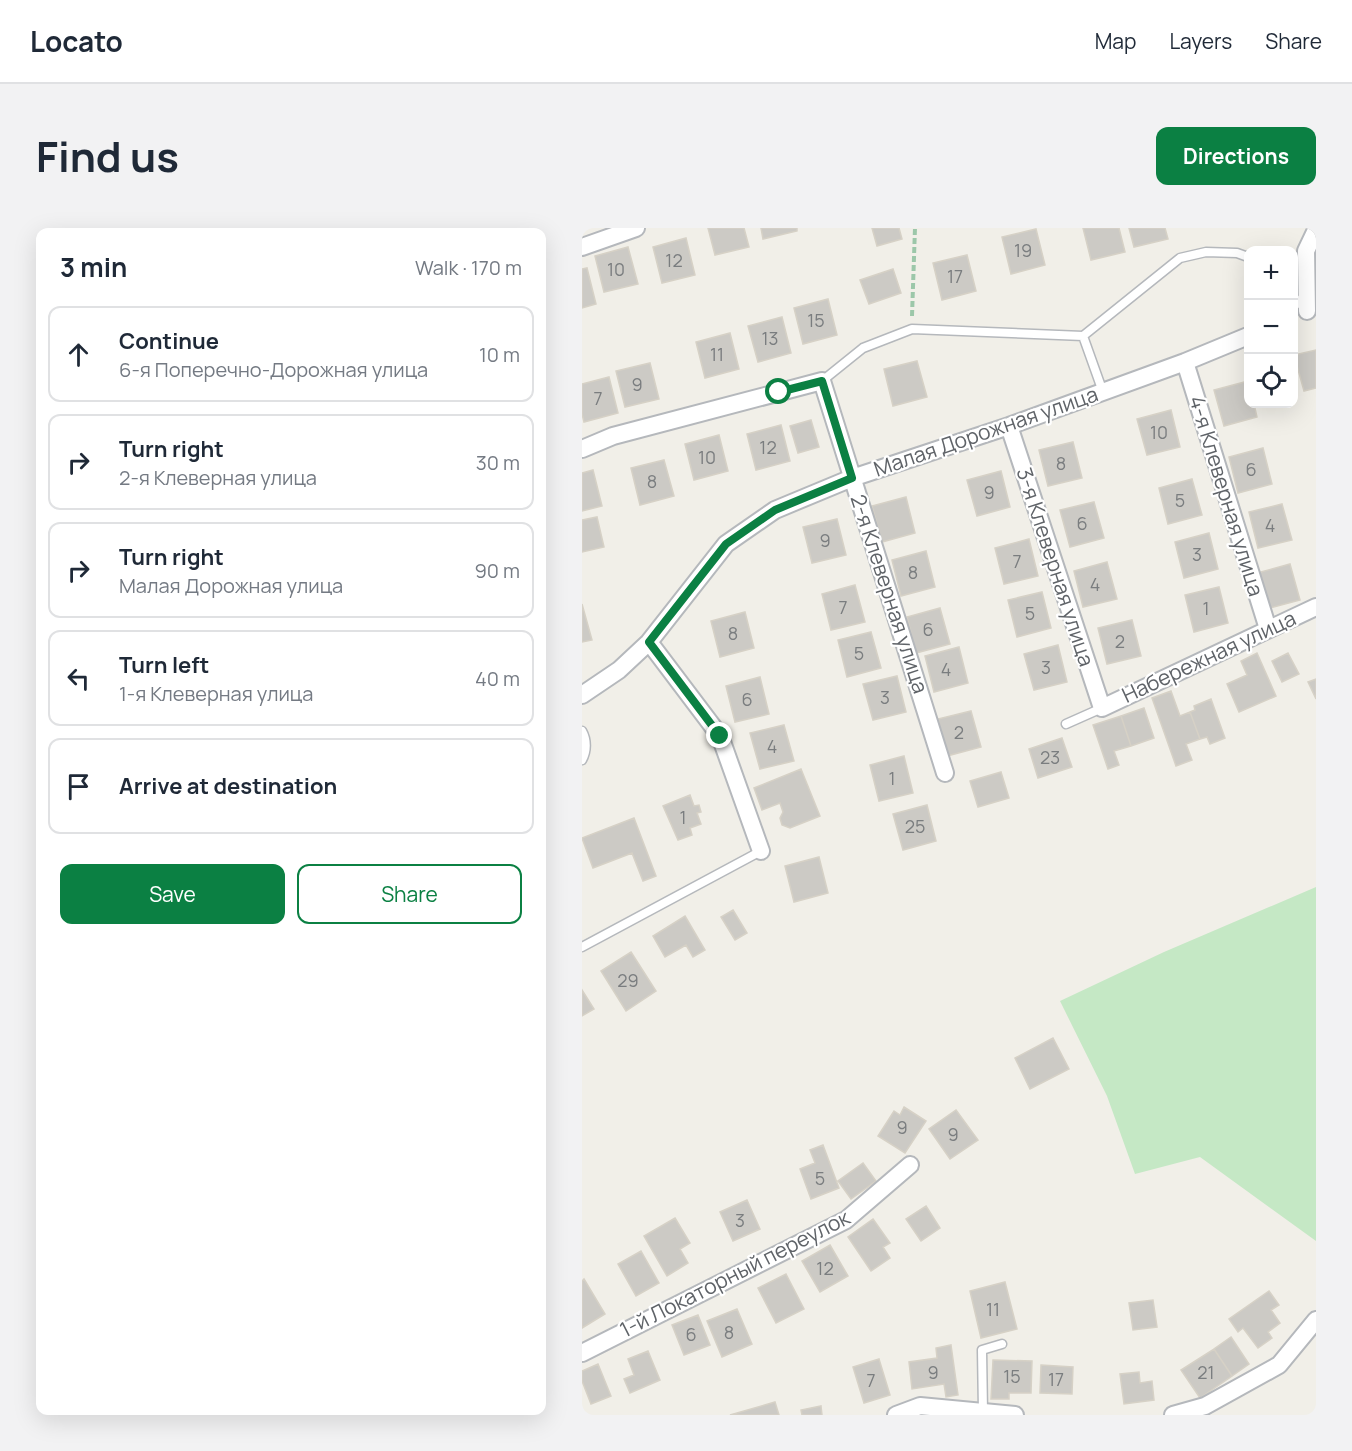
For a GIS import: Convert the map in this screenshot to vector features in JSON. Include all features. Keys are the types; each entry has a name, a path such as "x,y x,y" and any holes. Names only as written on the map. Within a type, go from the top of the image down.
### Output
{"street":[{"path":"582,247 636,228"},
{"path":"1305,312 1306,251 1316,230"},
{"name":"Малая Дорожная улица","path":"582,695 619,670 649,642 726,544 775,510 852,478 1009,426 1185,362 1244,338"},
{"name":"4-я Клеверная улица","path":"1185,362 1268,629"},
{"path":"582,449 612,436 822,381"},
{"name":"2-я Клеверная улица","path":"822,381 945,773"},
{"name":"3-я Клеверная улица","path":"1009,426 1102,708"},
{"name":"Набережная улица","path":"1102,708 1316,607"},
{"path":"649,642 720,736 761,851"},
{"name":"1-й Локаторный переулок","path":"582,1353 846,1220 910,1165"},
{"path":"1173,1415 1205,1406 1279,1365 1316,1320"},
{"path":"896,1415 920,1406 1015,1415"}],"lane":[{"path":"822,381 863,348 912,329 1083,336 1180,258 1206,252 1237,253 1244,256"},
{"path":"1295,300 1305,312"},
{"path":"1083,336 1103,392"},
{"path":"1066,724 1102,708"},
{"path":"582,731 585,735 586,748 582,760"},
{"path":"582,947 761,851"},
{"path":"983,1412 982,1350 1002,1344"}],"path":[{"path":"912,329 915,228"}],"green space":[{"path":"1316,887 1316,1241 1200,1157 1135,1174 1107,1096 1060,1001 1164,952"}],"building":[{"path":"708,228 744,228 749,247 715,255"},
{"path":"761,228 797,228 797,231 763,239"},
{"path":"872,228 899,228 902,239 877,246"},
{"path":"1083,228 1119,228 1125,252 1091,260"},
{"path":"1129,228 1165,228 1168,239 1134,247"},
{"path":"1036,229 1045,265 1011,274 1002,237"},
{"path":"686,238 695,275 662,283 653,247"},
{"path":"628,247 638,284 604,292 595,256"},
{"path":"967,255 976,291 942,300 933,263"},
{"path":"587,268 596,304 582,308 582,269"},
{"path":"893,269 901,293 869,304 860,280"},
{"path":"828,299 837,335 803,344 794,308"},
{"path":"782,317 791,353 758,362 748,326"},
{"path":"730,333 739,369 705,378 696,342"},
{"path":"1316,350 1316,388 1304,391 1298,369 1298,354"},
{"path":"917,361 927,397 893,406 884,369"},
{"path":"650,363 659,399 625,407 616,371"},
{"path":"609,377 618,413 584,422 582,384"},
{"path":"1244,382 1244,408 1255,408 1257,417 1224,426 1214,390"},
{"path":"1171,410 1180,447 1147,455 1137,419"},
{"path":"811,420 819,447 798,453 790,426"},
{"path":"781,425 790,461 756,470 747,434"},
{"path":"719,435 728,471 694,480 685,444"},
{"path":"1073,442 1082,478 1048,486 1039,450"},
{"path":"1263,448 1272,484 1238,493 1229,457"},
{"path":"664,460 674,496 640,505 631,468"},
{"path":"593,470 602,506 582,511 582,473"},
{"path":"1001,471 1010,507 977,516 967,480"},
{"path":"1192,479 1202,515 1168,524 1159,488"},
{"path":"906,497 915,533 882,542 872,506"},
{"path":"1094,502 1104,538 1070,547 1060,510"},
{"path":"1282,504 1292,540 1258,548 1249,512"},
{"path":"597,517 604,547 582,552 582,520"},
{"path":"837,519 846,555 812,563 803,527"},
{"path":"1209,533 1218,569 1184,578 1175,542"},
{"path":"1029,539 1038,576 1004,584 995,548"},
{"path":"926,551 935,587 901,596 892,560"},
{"path":"1107,562 1117,599 1083,607 1074,571"},
{"path":"1290,564 1300,600 1266,609 1257,573"},
{"path":"855,585 865,622 831,630 822,594"},
{"path":"1219,587 1228,623 1194,632 1185,595"},
{"path":"1042,592 1051,628 1017,637 1008,600"},
{"path":"582,604 592,640 582,642"},
{"path":"940,608 950,644 916,653 907,617"},
{"path":"745,612 754,648 720,657 711,621"},
{"path":"1132,620 1141,656 1107,664 1098,628"},
{"path":"871,632 881,668 847,677 838,640"},
{"path":"1058,645 1067,682 1034,690 1024,654"},
{"path":"959,647 968,683 934,692 925,656"},
{"path":"1257,653 1276,696 1239,712 1227,684 1247,675 1241,661"},
{"path":"1288,653 1299,674 1282,682 1272,661"},
{"path":"897,676 906,712 873,720 863,684"},
{"path":"760,677 769,714 735,722 726,686"},
{"path":"1316,679 1316,699 1308,682"},
{"path":"1171,691 1180,716 1190,712 1200,739 1186,744 1192,760 1176,766 1152,698"},
{"path":"1211,699 1225,738 1210,744 1207,737 1200,739 1190,712 1195,710 1194,706"},
{"path":"1144,708 1154,738 1131,746 1121,716"},
{"path":"971,711 981,747 947,756 938,719"},
{"path":"1121,716 1131,746 1114,751 1119,765 1108,769 1093,725"},
{"path":"784,725 794,761 760,769 750,733"},
{"path":"1062,738 1072,767 1038,778 1029,749"},
{"path":"904,756 913,793 879,801 870,765"},
{"path":"801,769 820,816 790,828 782,825 780,818 783,812 780,803 762,810 754,788"},
{"path":"1001,772 1009,798 978,807 970,781"},
{"path":"690,795 694,806 699,805 701,812 697,813 701,824 690,828 692,835 678,840 663,806"},
{"path":"927,805 936,841 903,850 893,814"},
{"path":"634,818 656,876 643,881 632,853 593,868 582,838"},
{"path":"819,857 828,893 794,902 785,866"},
{"path":"733,910 747,933 735,940 721,917"},
{"path":"685,916 705,950 693,957 686,945 665,957 653,936"},
{"path":"631,952 656,991 626,1011 601,971"},
{"path":"582,990 594,1009 582,1016"},
{"path":"1053,1038 1069,1069 1030,1089 1015,1058"},
{"path":"904,1107 926,1121 905,1153 878,1136 894,1111 900,1115"},
{"path":"956,1110 978,1140 950,1159 929,1129"},
{"path":"823,1145 839,1188 811,1199 800,1169 815,1163 810,1150"},
{"path":"863,1163 876,1181 851,1199 838,1181"},
{"path":"747,1200 760,1229 733,1241 720,1212"},
{"path":"926,1206 940,1228 921,1241 906,1219"},
{"path":"675,1218 690,1243 680,1249 688,1263 667,1276 644,1236"},
{"path":"873,1219 890,1243 883,1247 890,1258 871,1271 848,1237"},
{"path":"830,1245 848,1276 820,1292 802,1261"},
{"path":"641,1251 659,1283 636,1296 618,1264"},
{"path":"786,1274 804,1309 776,1323 758,1288"},
{"path":"584,1279 605,1314 582,1328 582,1281"},
{"path":"1005,1282 1017,1329 981,1338 970,1291"},
{"path":"1269,1291 1279,1305 1271,1310 1280,1323 1268,1332 1272,1338 1258,1348 1243,1328 1238,1332 1229,1319"},
{"path":"1153,1300 1157,1327 1133,1330 1129,1303"},
{"path":"737,1309 752,1344 722,1357 707,1321"},
{"path":"698,1315 710,1345 684,1355 672,1325"},
{"path":"1231,1337 1249,1364 1232,1376 1214,1349"},
{"path":"951,1345 958,1395 946,1397 944,1384 912,1389 909,1362 937,1358 936,1348"},
{"path":"1214,1349 1232,1376 1200,1398 1181,1370"},
{"path":"648,1351 660,1380 630,1393 624,1379 634,1375 628,1359"},
{"path":"879,1359 890,1395 864,1403 853,1367"},
{"path":"993,1360 1032,1361 1031,1393 1009,1393 1009,1399 991,1399"},
{"path":"598,1364 611,1396 591,1404 582,1381 582,1371"},
{"path":"1041,1365 1073,1367 1072,1394 1040,1393"},
{"path":"1139,1372 1140,1383 1152,1381 1154,1400 1124,1404 1120,1374"},
{"path":"775,1402 779,1415 730,1415"},
{"path":"821,1406 822,1415 802,1415 801,1410"}],"route":[{"path":"720,736 649,642 726,544 775,510 852,478 822,381 779,392"}]}
